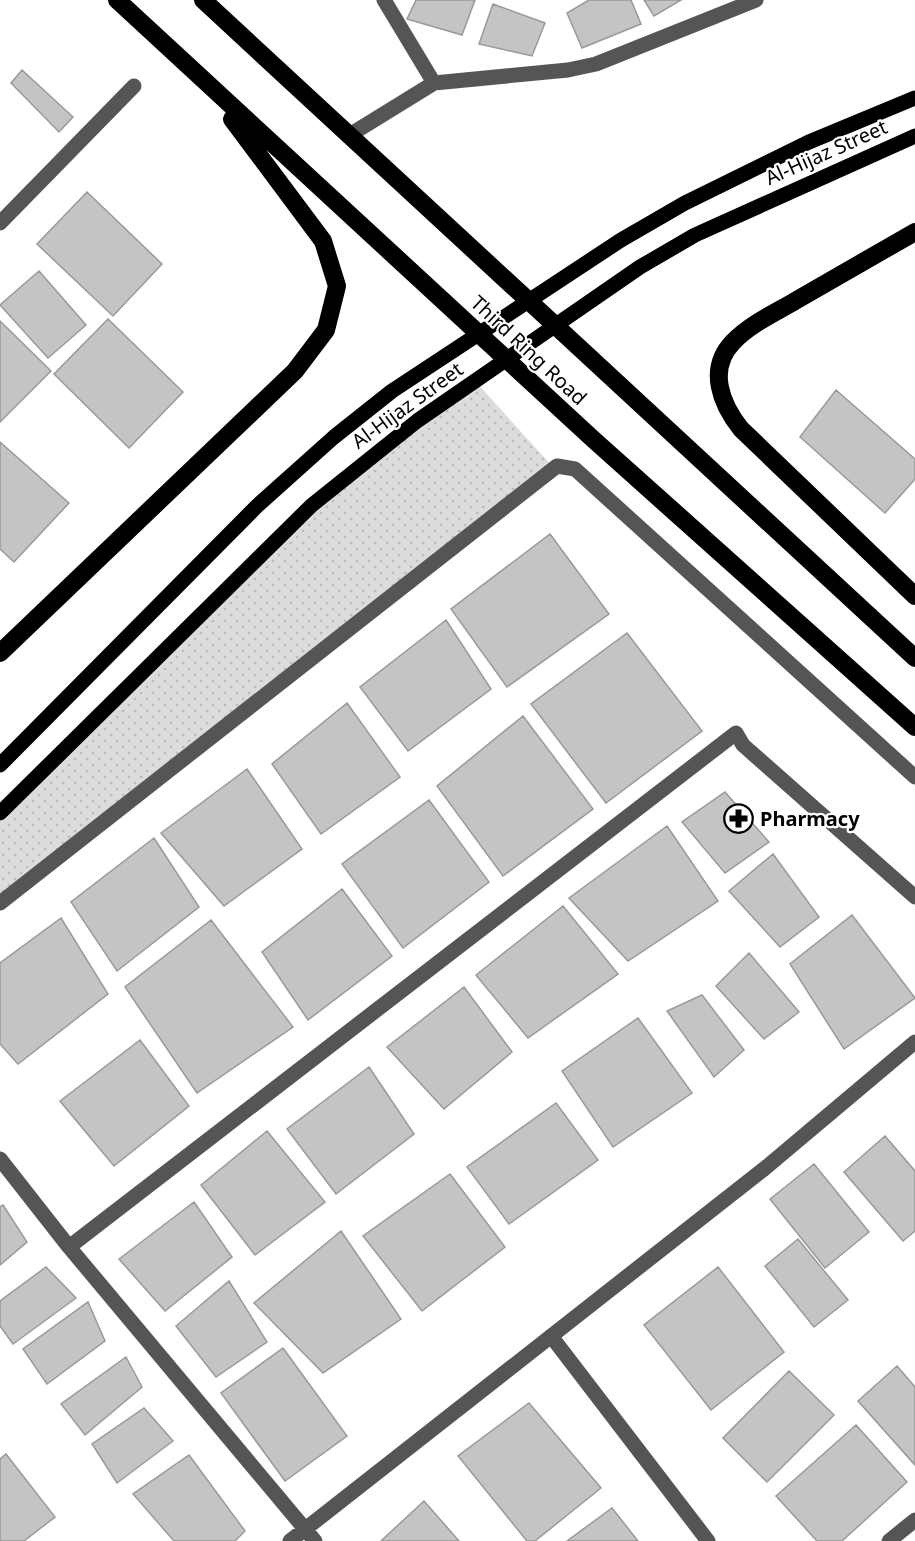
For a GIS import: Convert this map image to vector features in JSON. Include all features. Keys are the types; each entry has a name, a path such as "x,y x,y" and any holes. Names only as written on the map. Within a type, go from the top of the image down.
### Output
{"highway":[{"name":"Third Ring Road","path":"117,0 603,448 915,727"},
{"name":"Third Ring Road","path":"203,0 915,658"},
{"path":"0,653 295,371 326,330 337,286 324,241 204,81"},
{"path":"915,232 757,324 732,342 721,365 719,387 726,410 741,429 915,596"}],"main road":[{"name":"Al-Hijaz Street","path":"0,765 257,506 334,437 392,391 621,240 685,203 809,142 915,98"},
{"name":"Al-Hijaz Street","path":"0,813 312,505 417,421 640,267 695,235 750,208 915,136"}],"street":[{"path":"384,0 434,83"},
{"path":"348,136 434,83 567,70 596,64 756,0"},
{"path":"0,223 134,86"},
{"path":"0,903 557,466 575,469 915,777"},
{"path":"69,1247 736,733 743,745 915,897"},
{"path":"290,1541 764,1169 915,1042"},
{"path":"0,1159 69,1247 315,1541"},
{"path":"552,1336 708,1541"},
{"path":"889,1541 915,1521"}],"shaded area":[{"path":"475,381 553,467 0,903 0,817 311,509"}],"building":[{"path":"416,0 475,0 462,35 407,19"},
{"path":"589,0 631,0 641,24 582,48 567,13"},
{"path":"644,0 681,0 654,16"},
{"path":"493,4 545,23 532,56 479,44"},
{"path":"22,70 73,117 59,132 11,83"},
{"path":"87,192 162,264 113,316 37,244"},
{"path":"39,271 86,325 48,358 0,305"},
{"path":"108,319 183,392 129,448 54,374"},
{"path":"0,321 51,371 0,422"},
{"path":"836,390 915,459 915,479 885,513 800,437"},
{"path":"0,442 69,503 14,562 0,549"},
{"path":"550,534 609,614 507,687 451,609"},
{"path":"446,620 491,689 408,751 360,687"},
{"path":"627,633 702,731 606,803 531,704"},
{"path":"347,703 400,777 321,834 272,764"},
{"path":"523,716 593,809 503,876 437,786"},
{"path":"247,769 302,849 224,906 161,833"},
{"path":"725,792 769,842 725,873 682,822"},
{"path":"429,800 489,882 403,948 342,864"},
{"path":"667,826 718,901 628,961 569,898"},
{"path":"154,838 199,907 117,971 71,902"},
{"path":"773,854 819,917 780,947 729,891"},
{"path":"342,889 392,956 308,1020 262,952"},
{"path":"563,906 618,974 528,1038 476,975"},
{"path":"852,915 915,998 844,1049 790,964"},
{"path":"61,918 108,994 18,1064 0,1044 0,963"},
{"path":"211,920 293,1027 197,1093 125,987"},
{"path":"749,953 799,1012 764,1039 716,986"},
{"path":"464,987 512,1052 444,1109 387,1047"},
{"path":"702,995 744,1050 714,1077 667,1011"},
{"path":"638,1018 692,1093 613,1147 562,1071"},
{"path":"140,1040 189,1106 114,1166 60,1101"},
{"path":"369,1067 414,1134 336,1194 287,1129"},
{"path":"556,1103 598,1160 509,1224 467,1167"},
{"path":"267,1131 325,1202 255,1255 201,1185"},
{"path":"885,1136 915,1171 915,1231 903,1241 844,1172"},
{"path":"814,1164 869,1232 825,1268 770,1199"},
{"path":"450,1174 505,1247 422,1311 363,1236"},
{"path":"194,1202 232,1257 165,1311 119,1259"},
{"path":"3,1205 27,1242 0,1265 0,1207"},
{"path":"341,1231 401,1319 323,1373 254,1303"},
{"path":"798,1239 848,1300 814,1327 765,1266"},
{"path":"46,1267 76,1298 13,1344 0,1326 0,1301"},
{"path":"718,1267 784,1352 711,1410 644,1325"},
{"path":"229,1281 267,1342 216,1377 176,1326"},
{"path":"88,1302 105,1341 47,1384 23,1349"},
{"path":"283,1348 347,1436 285,1481 221,1393"},
{"path":"126,1357 142,1387 85,1435 61,1404"},
{"path":"897,1366 915,1387 915,1465 858,1401"},
{"path":"789,1371 834,1415 767,1482 723,1438"},
{"path":"529,1403 601,1488 535,1541 527,1541 458,1456"},
{"path":"144,1408 173,1441 117,1483 92,1444"},
{"path":"856,1425 907,1482 842,1541 817,1541 776,1496"},
{"path":"6,1454 55,1517 24,1541 0,1541 0,1459"},
{"path":"189,1455 245,1531 235,1541 174,1541 133,1494"},
{"path":"424,1501 459,1541 381,1541"},
{"path":"612,1508 638,1541 567,1541"}],"place":[{"name":"Pharmacy","path":"739,818"}]}
